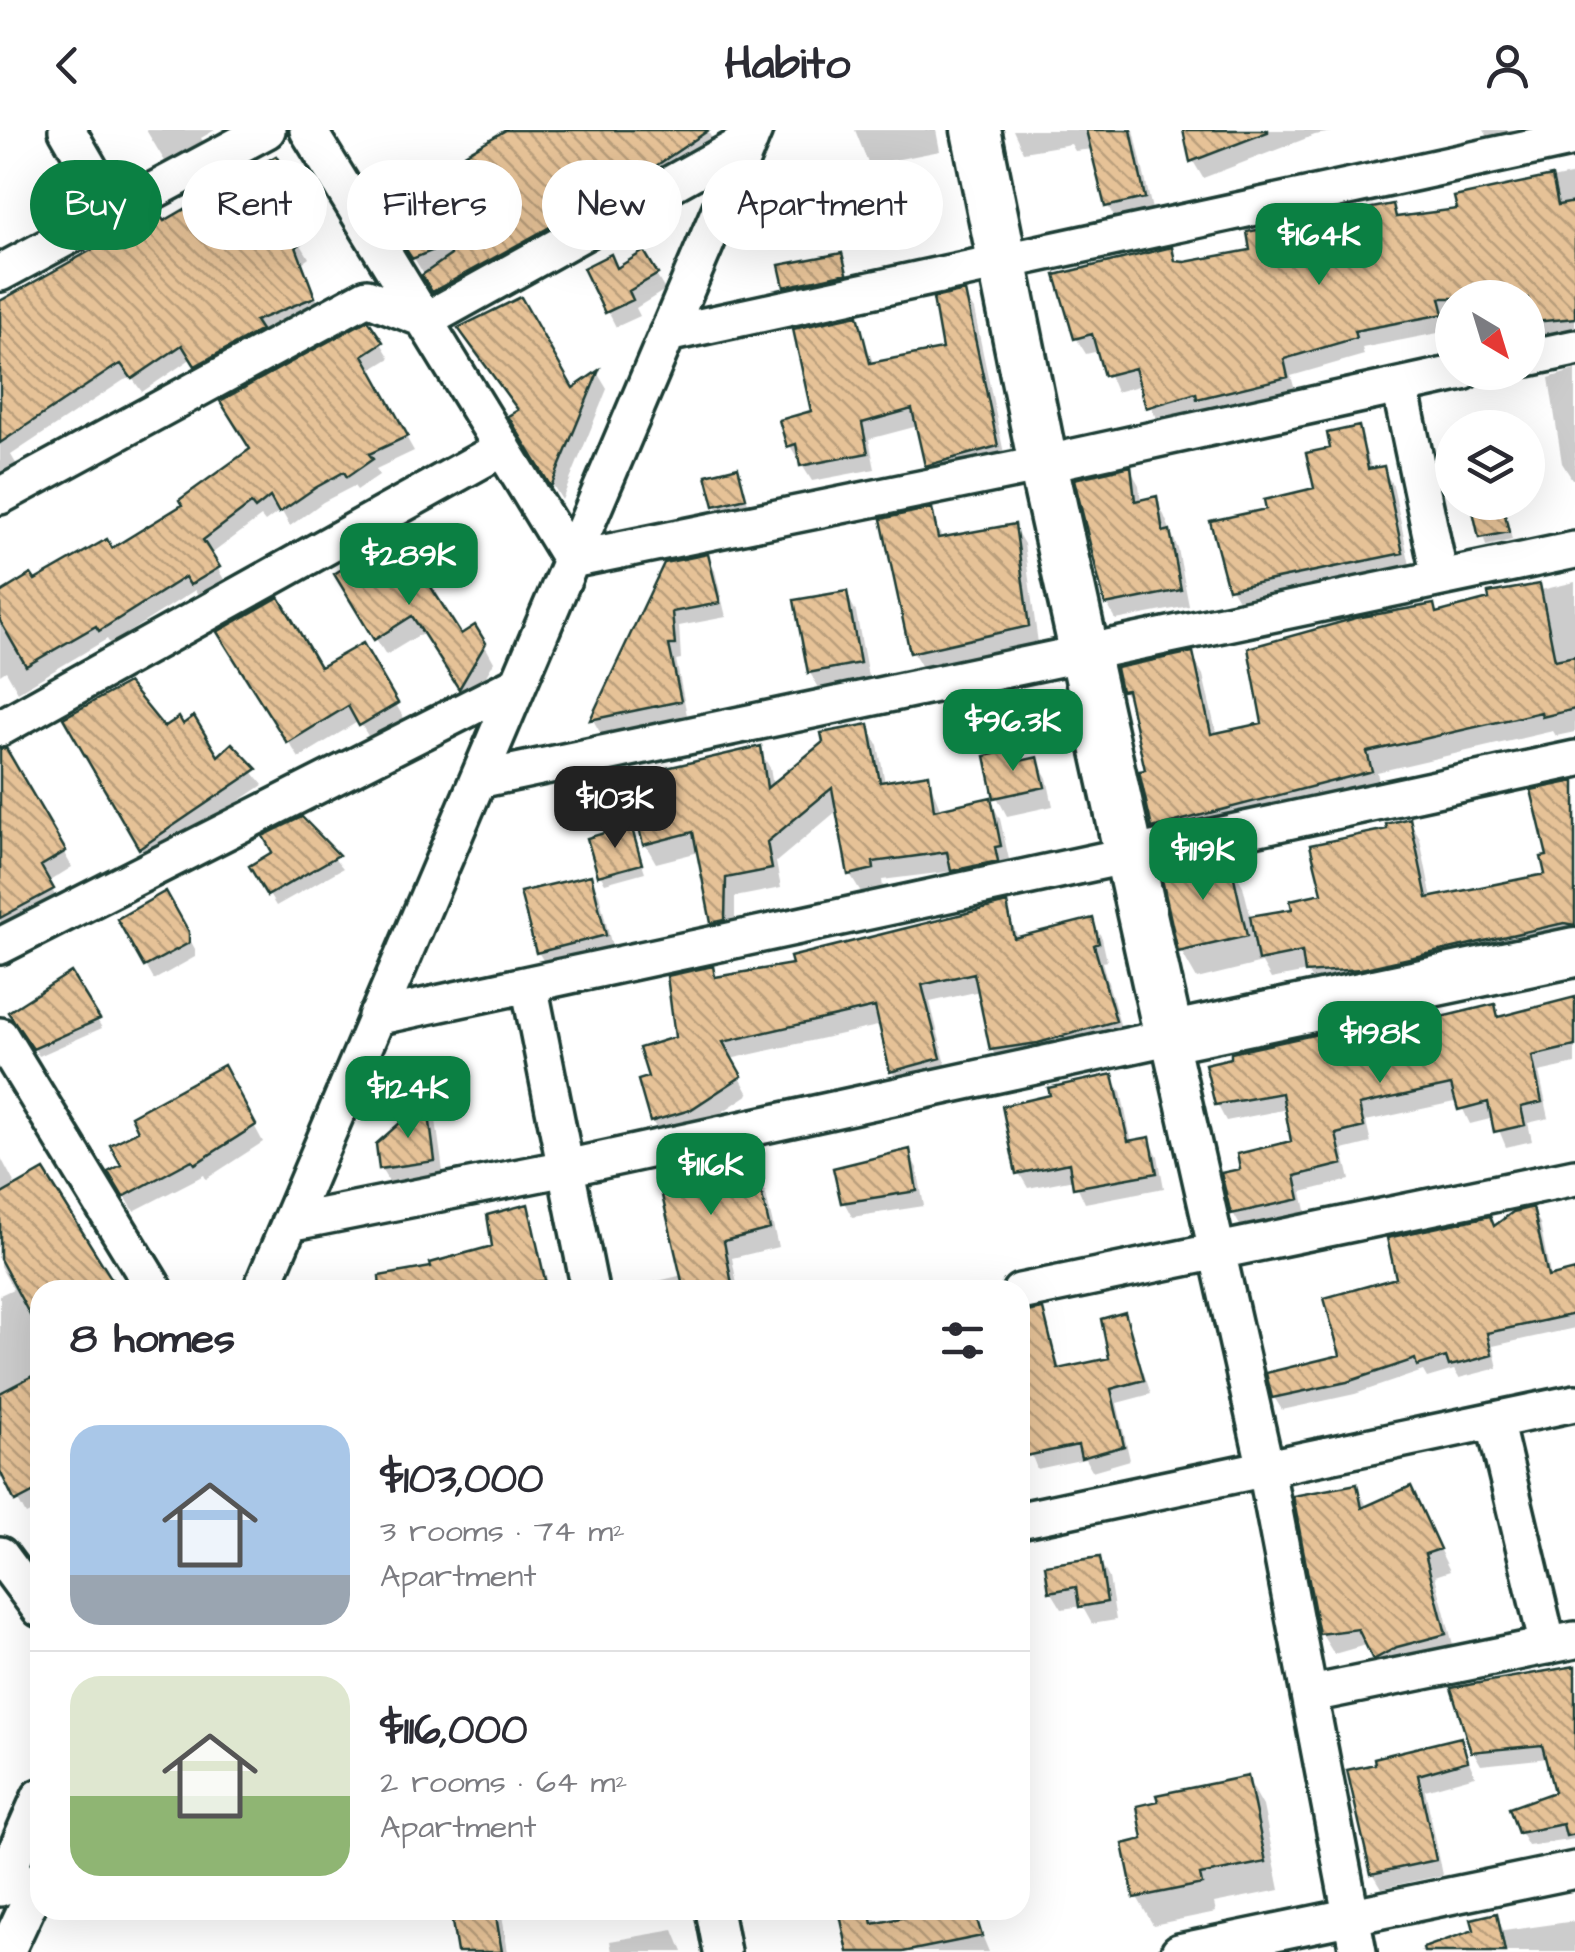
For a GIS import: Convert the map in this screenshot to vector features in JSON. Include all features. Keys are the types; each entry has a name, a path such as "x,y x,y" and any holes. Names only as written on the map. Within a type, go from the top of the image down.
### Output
{"street":[{"path":"66,130 84,160"},
{"path":"162,185 266,130"},
{"path":"308,130 571,560"},
{"path":"976,130 1043,464 1266,1469 1358,1952"},
{"path":"426,320 752,135"},
{"path":"265,1280 752,135"},
{"path":"667,334 1575,138"},
{"path":"0,273 42,250"},
{"path":"0,496 367,298 426,320"},
{"path":"1545,354 1575,348"},
{"path":"571,560 1435,379"},
{"path":"1400,387 1440,578"},
{"path":"0,728 503,448"},
{"path":"478,780 1575,550"},
{"path":"0,946 519,683"},
{"path":"376,1017 1575,759"},
{"path":"289,1222 566,1168 1575,952"},
{"path":"530,984 588,1280"},
{"path":"0,1036 149,1280"},
{"path":"1030,1290 1575,1177"},
{"path":"1030,1518 1575,1403"},
{"path":"1311,1694 1561,1643 1494,1420"},
{"path":"0,1555 30,1596"},
{"path":"0,1888 30,1820"},
{"path":"1180,1952 1575,1870"},
{"path":"6,1952 30,1900"},
{"path":"716,1920 722,1952"}],"building":[{"path":"506,130 709,130 665,160 542,160 542,231 522,242 522,160 454,160"},
{"path":"1086,130 1131,130 1145,198 1105,207"},
{"path":"1183,130 1268,130 1268,132 1190,162"},
{"path":"1552,176 1558,205 1575,202 1575,318 1545,321 1545,280 1435,280 1435,316 1354,331 1356,338 1284,359 1288,377 1197,399 1196,393 1146,408 1135,368 1104,376 1092,334 1074,339 1055,275 1172,247 1175,261 1185,262 1250,250 1247,232 1393,204 1396,217 1457,209 1454,197"},
{"path":"182,211 182,250 297,250 315,297 255,321 261,330 195,366 182,345 132,379 121,364 116,366 0,443 0,301 92,250 162,250 162,218 164,221"},
{"path":"406,250 434,250 412,259"},
{"path":"448,250 508,250 432,292 422,275 451,255"},
{"path":"644,251 658,274 629,291 633,300 605,313 583,268 611,254 617,268"},
{"path":"842,253 847,273 784,287 779,265"},
{"path":"965,291 998,446 925,466 912,409 862,423 868,453 800,466 796,444 787,447 779,420 811,411 793,329 858,315 870,363 942,349 933,298"},
{"path":"521,297 573,388 599,370 551,487 508,416 518,410 458,328"},
{"path":"368,320 383,342 363,355 408,436 369,454 373,459 347,477 344,472 279,513 270,497 255,509 251,504 203,540 220,567 190,585 185,577 99,631 96,626 26,666 0,621 0,593 31,574 35,580 107,539 112,548 182,505 179,500 250,449 220,401"},
{"path":"1359,426 1368,469 1384,466 1403,553 1228,589 1210,521 1266,509 1264,500 1314,488 1306,453 1330,448 1327,433"},
{"path":"1131,466 1135,501 1157,496 1163,532 1170,530 1181,590 1105,605 1074,479"},
{"path":"738,467 746,498 714,506 706,475"},
{"path":"932,508 938,538 1015,524 1029,626 910,653 881,519"},
{"path":"1475,520 1506,520 1509,532 1479,538"},
{"path":"406,548 461,634 475,625 486,643 459,689 412,616 374,640 334,574 368,553 374,564"},
{"path":"708,554 720,603 672,612 675,645 669,645 681,701 590,720 664,563"},
{"path":"1540,584 1555,660 1575,656 1575,709 1542,717 1541,712 1367,752 1372,771 1152,828 1139,771 1145,770 1127,690 1121,691 1116,668 1193,652 1211,734 1262,723 1248,648 1356,618 1434,604 1436,613 1489,599 1488,593"},
{"path":"847,591 860,663 808,673 794,600"},
{"path":"279,597 320,667 363,643 398,703 359,726 348,706 287,743 217,632"},
{"path":"128,683 164,727 179,717 183,724 194,716 218,756 232,743 257,769 139,849 63,718"},
{"path":"869,724 880,782 929,774 934,810 991,797 1001,846 995,847 998,861 951,871 947,852 873,862 874,869 848,875 832,788 767,842 772,869 726,878 725,920 711,923 693,832 643,845 629,785 660,778 658,770 761,746 767,788 823,742 821,733"},
{"path":"6,748 66,851 41,866 54,889 0,918 0,749"},
{"path":"1017,749 1020,761 1038,757 1045,787 994,798 985,756"},
{"path":"1575,781 1575,925 1564,923 1361,969 1305,973 1302,952 1258,961 1250,916 1292,909 1290,900 1322,893 1310,845 1387,829 1386,824 1410,818 1427,898 1545,874 1541,857 1547,856 1531,790"},
{"path":"302,817 339,855 267,896 249,866 272,852 263,836"},
{"path":"631,825 642,864 598,876 587,838"},
{"path":"1229,855 1247,936 1178,952 1160,870"},
{"path":"591,875 606,935 536,953 520,892"},
{"path":"166,891 189,932 189,943 144,967 117,919"},
{"path":"1007,903 1014,938 1093,918 1099,943 1094,945 1116,1021 1038,1043 990,1050 974,973 922,985 941,1058 890,1072 875,1007 723,1042 742,1076 690,1110 650,1122 638,1080 648,1077 639,1048 675,1037 667,976 713,966 715,977 792,964 790,957"},
{"path":"71,972 100,1019 33,1049 8,1012"},
{"path":"1575,997 1575,1046 1532,1056 1542,1102 1521,1107 1525,1125 1494,1132 1488,1102 1458,1110 1451,1085 1359,1105 1364,1127 1336,1134 1343,1164 1295,1176 1300,1199 1231,1214 1221,1173 1240,1169 1237,1154 1291,1141 1282,1093 1215,1105 1205,1064 1231,1058 1231,1053 1345,1028 1347,1038 1374,1032 1377,1048 1440,1034 1437,1018 1495,1004 1498,1017"},
{"path":"224,1065 256,1125 195,1164 192,1160 123,1197 108,1172 121,1165 110,1145 138,1131 131,1116"},
{"path":"1113,1074 1128,1141 1150,1137 1157,1173 1073,1188 1069,1163 1016,1174 1002,1106 1050,1095 1048,1088"},
{"path":"427,1099 435,1161 379,1169 376,1144"},
{"path":"910,1149 917,1191 841,1203 833,1168"},
{"path":"753,1157 770,1229 724,1241 731,1280 682,1280 657,1174"},
{"path":"44,1170 112,1280 30,1280 30,1315 0,1259 0,1195"},
{"path":"528,1204 545,1280 379,1280 379,1276 431,1267 430,1263 492,1246 487,1215"},
{"path":"1533,1207 1548,1277 1575,1270 1575,1314 1487,1333 1492,1355 1467,1362 1449,1366 1446,1357 1417,1366 1415,1359 1347,1382 1272,1398 1266,1373 1340,1355 1324,1298 1396,1278 1387,1238 1490,1216 1494,1226 1513,1212"},
{"path":"1043,1309 1058,1369 1109,1358 1101,1319 1125,1312 1144,1380 1111,1389 1124,1446 1081,1458 1078,1445 1030,1455 1030,1311"},
{"path":"30,1377 30,1494 15,1502 0,1471 0,1393"},
{"path":"1357,1484 1362,1508 1411,1486 1440,1549 1425,1554 1446,1634 1397,1647 1373,1660 1358,1629 1319,1634 1293,1496"},
{"path":"1100,1557 1107,1602 1079,1607 1076,1587 1049,1592 1045,1565"},
{"path":"1575,1666 1575,1834 1566,1836 1563,1824 1518,1833 1509,1808 1554,1792 1542,1745 1471,1752 1451,1688"},
{"path":"1461,1737 1468,1761 1418,1775 1436,1860 1371,1874 1347,1770 1375,1764 1374,1758"},
{"path":"1248,1776 1266,1862 1200,1875 1202,1884 1134,1898 1123,1844 1143,1839 1137,1806 1158,1801 1156,1795"},
{"path":"1497,1913 1505,1952 1424,1952 1423,1948 1474,1930 1471,1919"},
{"path":"452,1920 497,1920 502,1952 457,1952"},
{"path":"841,1920 872,1920 873,1924 891,1920 977,1920 982,1936 903,1952 848,1952"}]}
